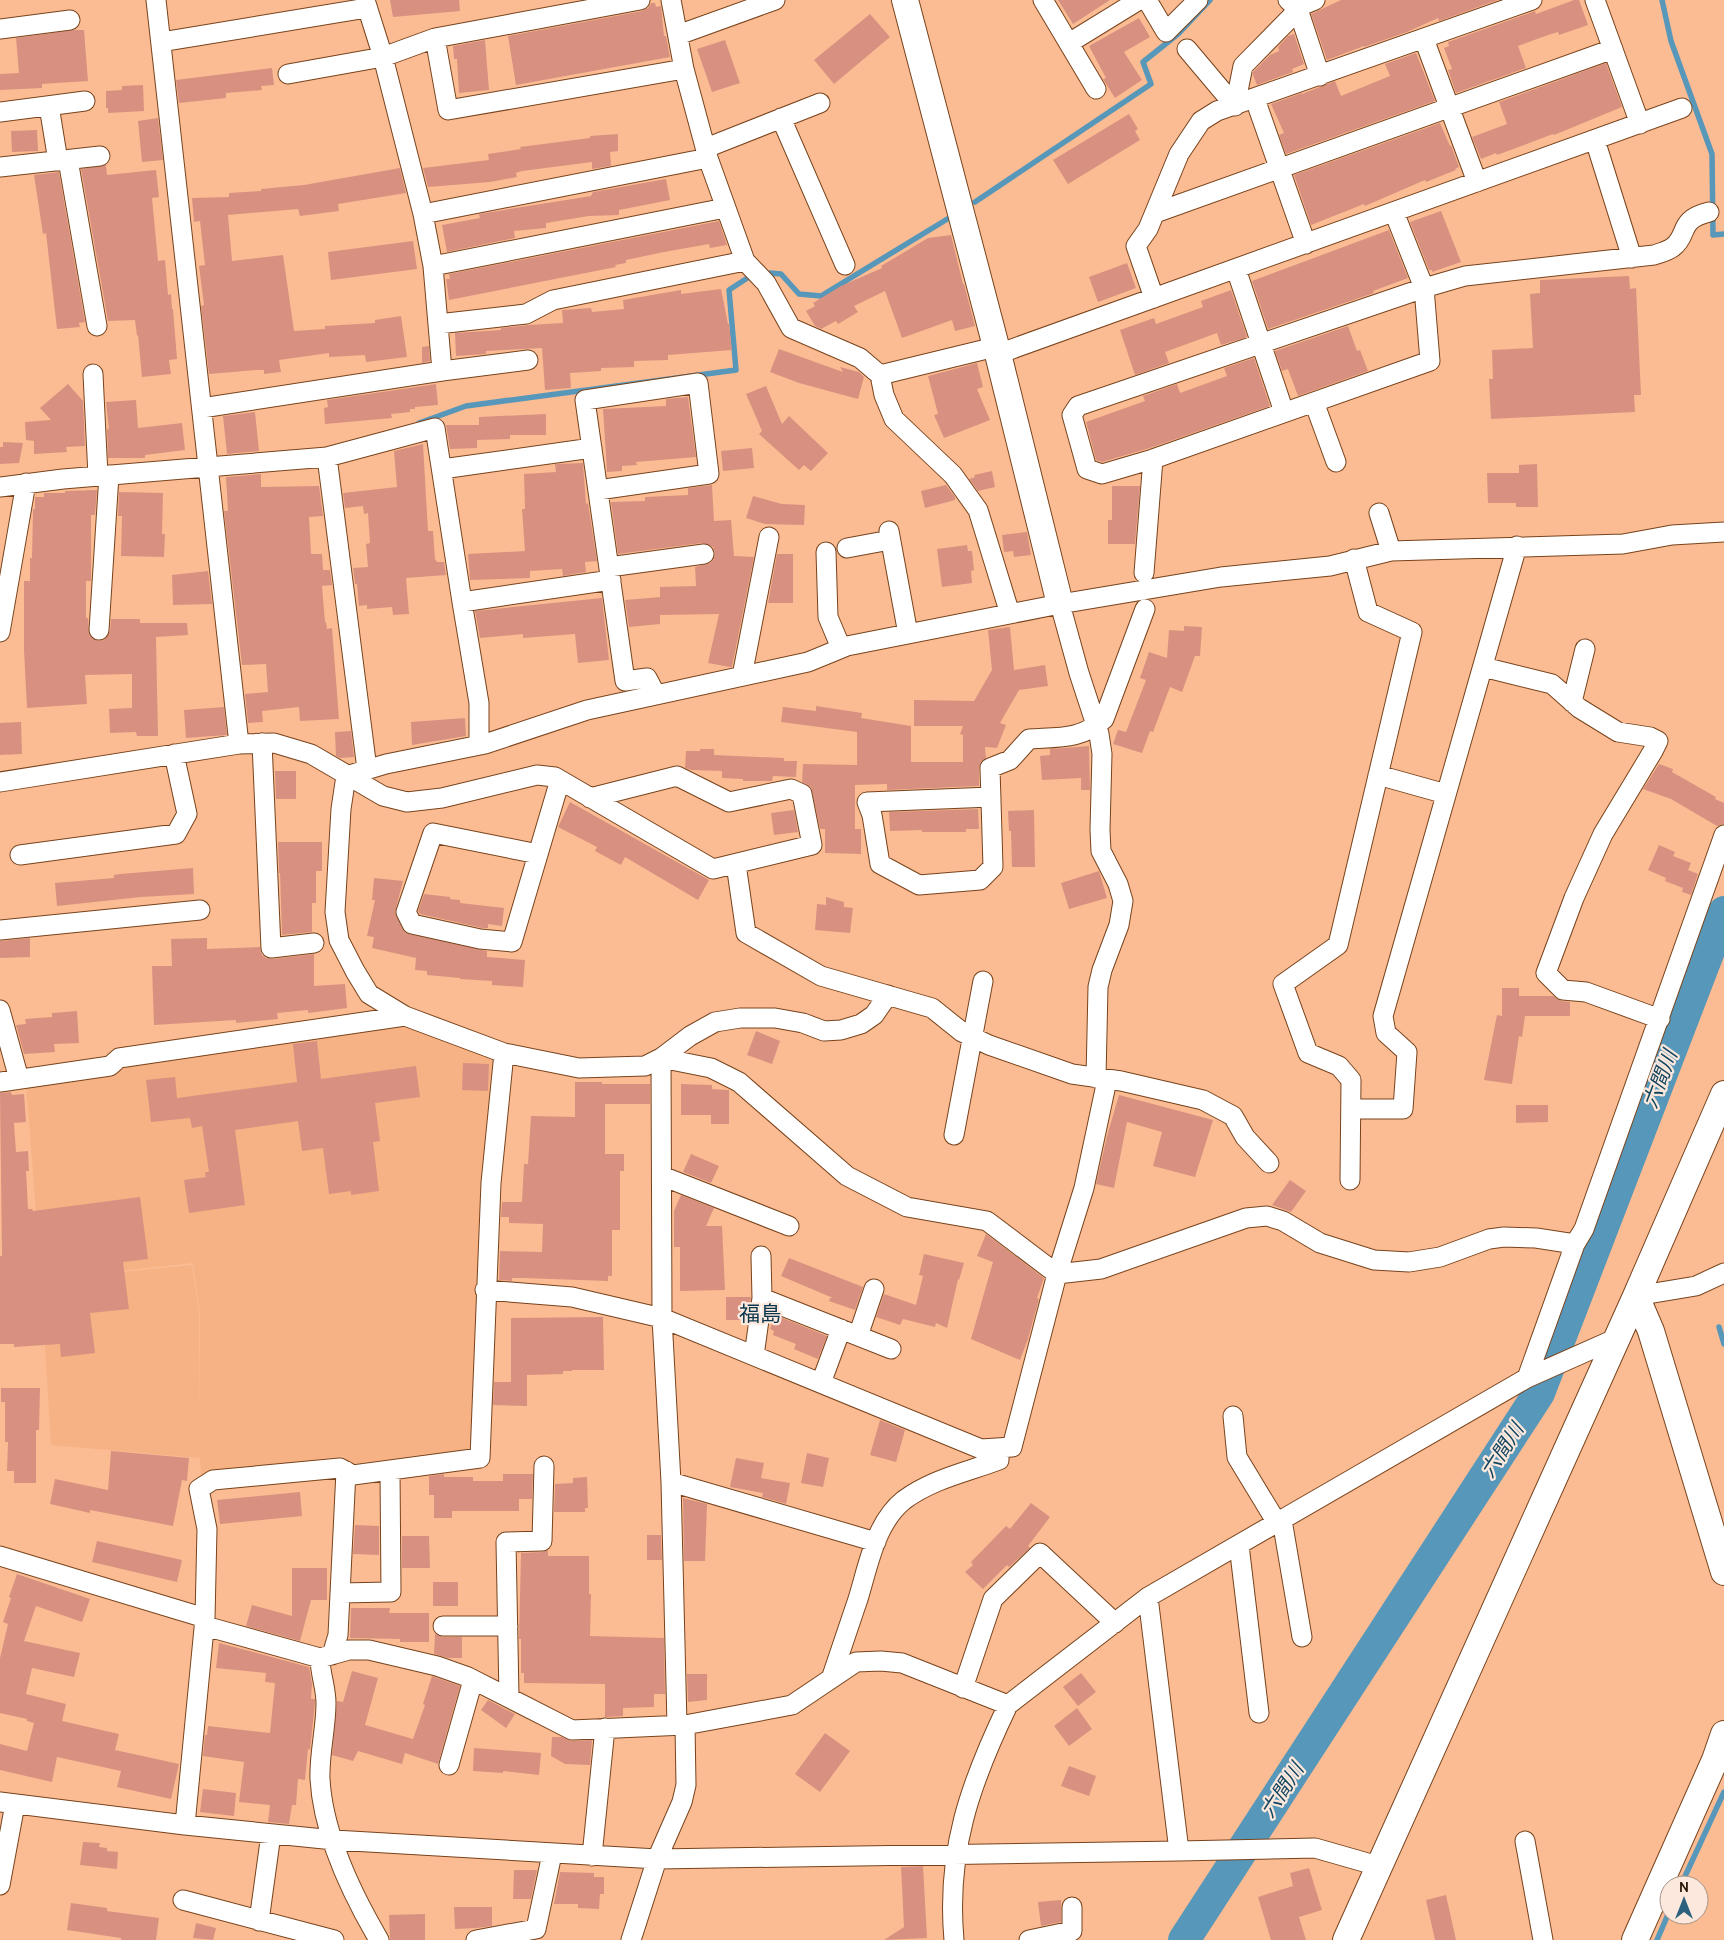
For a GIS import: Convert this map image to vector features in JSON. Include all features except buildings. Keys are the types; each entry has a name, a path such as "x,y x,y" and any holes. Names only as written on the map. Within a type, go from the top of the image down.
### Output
{"street":[{"path":"156,0 239,744"},
{"path":"288,74 383,57 435,38 640,0"},
{"path":"671,0 684,69 707,153 745,261 766,283 791,328 860,358 880,375 884,394 894,419 953,475 978,510 1010,614"},
{"path":"678,35 775,0"},
{"path":"485,1290 572,1297 662,1318 982,1449 1012,1447 1056,1274 1084,1188 1101,1079 1098,987 1102,970 1120,925 1123,901 1118,884 1101,851 1102,754 1097,726 1079,672 1060,604 905,0"},
{"path":"1043,0 1096,89"},
{"path":"1069,43 1139,0"},
{"path":"1147,0 1166,32 1198,0"},
{"path":"1235,106 1244,66 1293,5 1315,0"},
{"path":"1154,298 1136,246 1148,229 1179,154 1201,121 1217,111 1532,0"},
{"path":"1594,0 1640,124"},
{"path":"161,42 366,4 383,57 423,214 433,266 442,371"},
{"path":"1293,5 1320,76"},
{"path":"0,29 70,20"},
{"path":"435,38 448,110 684,69"},
{"path":"1424,38 1477,182"},
{"path":"1155,213 1613,49"},
{"path":"1187,50 1235,106"},
{"path":"1255,99 1306,244"},
{"path":"0,112 85,101"},
{"path":"423,214 707,153 781,118 820,103"},
{"path":"49,106 63,160 97,326"},
{"path":"880,375 996,351 1236,269 1682,108"},
{"path":"781,118 845,265"},
{"path":"1595,140 1632,258"},
{"path":"0,167 100,156"},
{"path":"433,266 725,208"},
{"path":"1394,212 1424,288 1430,361 1153,459 1102,474 1087,469 1072,415 1078,406 1424,288 1465,276 1654,255 1674,247 1685,225 1700,214 1709,212"},
{"path":"438,324 526,314 553,300 745,261"},
{"path":"1236,269 1284,412"},
{"path":"202,408 442,371 528,360"},
{"path":"93,374 104,475 99,630"},
{"path":"598,490 710,474 698,383 585,400 625,681 647,678 656,695"},
{"path":"1314,402 1336,462"},
{"path":"0,487 104,475 327,457 435,428 479,703 479,745"},
{"path":"442,469 592,448"},
{"path":"327,457 367,769"},
{"path":"1144,573 1153,459"},
{"path":"0,632 26,484"},
{"path":"1379,513 1391,550"},
{"path":"346,776 386,764 479,745 587,710 808,662 842,648 1060,604 1221,577 1330,566 1391,550 1623,544 1672,535 1724,532"},
{"path":"848,548 889,535 908,634"},
{"path":"742,676 769,537"},
{"path":"1352,1109 1403,1109 1407,1052 1386,1033 1383,1016 1517,546"},
{"path":"826,552 828,617 842,648"},
{"path":"462,602 704,554"},
{"path":"1350,1180 1351,1080 1338,1066 1308,1053 1283,984 1338,945 1412,632 1368,612 1354,559"},
{"path":"991,797 867,802 872,815 880,864 919,885 980,880 993,867 991,797 990,768 1010,760 1029,739 1079,735 1097,726 1104,719 1145,609"},
{"path":"1572,702 1585,649"},
{"path":"1483,667 1552,684 1579,708 1618,732 1650,737 1658,741 1654,751 1603,834 1571,907 1546,973 1563,990 1586,992 1660,1019"},
{"path":"262,743 271,948 314,943"},
{"path":"0,782 239,744 274,743 311,754 383,796 407,802 442,798 537,775 555,777 590,798 713,869 812,845 802,794 791,789 728,802 677,776 590,798"},
{"path":"20,855 176,834 187,814 174,754"},
{"path":"1378,775 1446,794"},
{"path":"346,776 341,809 335,912 339,940 355,972 370,994 405,1016 504,1052 579,1068 645,1066 661,1058 690,1036 715,1022 740,1018 775,1018 803,1023 824,1031 842,1030 861,1024 874,1015 888,994"},
{"path":"538,854 433,833 406,912 412,924 480,939 512,942 560,780"},
{"path":"1530,1376 1575,1244 1584,1229 1724,835"},
{"path":"736,864 746,933 821,976 932,1008 962,1032 972,1037 989,1045 1072,1074 1121,1081 1203,1100 1233,1116 1245,1137 1269,1163"},
{"path":"0,930 200,910"},
{"path":"954,1135 983,981"},
{"path":"0,1010 19,1079"},
{"path":"0,1082 110,1066 119,1058 405,1016"},
{"path":"185,1825 205,1622 207,1529 199,1489 213,1480 340,1468 353,1475 480,1458 485,1290 491,1183 504,1052"},
{"path":"661,1058 711,1068 739,1082 847,1176 908,1207 987,1221 1056,1274 1101,1269 1246,1218 1267,1216 1283,1221 1320,1242 1374,1260 1409,1262 1440,1257 1489,1239 1504,1237 1536,1238 1575,1244"},
{"path":"631,1940 657,1859 682,1802 686,1785 681,1725 662,1318 661,1058"},
{"path":"1346,1940 1636,1296 1724,1094"},
{"path":"662,1176 788,1226"},
{"path":"754,1356 762,1298 761,1256"},
{"path":"1636,1296 1696,1286 1724,1273"},
{"path":"821,1383 874,1289"},
{"path":"1636,1296 1651,1330 1724,1572"},
{"path":"762,1298 891,1349"},
{"path":"954,1940 955,1856 972,1787 986,1751 1008,1705 1148,1597 1530,1376 1617,1338"},
{"path":"1233,1416 1237,1457 1280,1521 1302,1637"},
{"path":"831,1679 876,1542 889,1516 904,1500 949,1476 998,1460 998,1448"},
{"path":"510,1697 506,1542 542,1540 544,1466"},
{"path":"340,1593 390,1592 390,1470"},
{"path":"346,1471 338,1635 326,1656 320,1674 326,1690 320,1778 322,1804 334,1840 357,1901 379,1940"},
{"path":"671,1482 876,1542"},
{"path":"1239,1545 1259,1713"},
{"path":"963,1688 992,1599 1040,1553 1115,1623"},
{"path":"0,1556 205,1622 326,1656 349,1650 370,1650 437,1666 510,1697 572,1730 681,1725 792,1705 856,1662 881,1661 902,1663 1008,1705"},
{"path":"1148,1597 1179,1851"},
{"path":"443,1626 508,1626"},
{"path":"449,1765 473,1680"},
{"path":"592,1856 605,1728"},
{"path":"1635,1940 1715,1760 1724,1734"},
{"path":"0,1885 7,1803 185,1825 334,1840 657,1859 955,1856 1315,1848 1378,1866"},
{"path":"259,1920 271,1834"},
{"path":"1525,1841 1543,1940"},
{"path":"476,1940 536,1929 552,1854"},
{"path":"183,1900 334,1940"},
{"path":"1029,1940 1072,1930 1072,1907"}],"shaded area":[{"path":"404,1024 496,1060 479,1291 476,1300 473,1444 467,1449 351,1464 343,1456 201,1475 200,1458 51,1445 41,1280 192,1265 199,1314 200,1435 200,1314 193,1263 41,1279 26,1081 120,1065"}],"waterway":[{"path":"975,202 1151,84 1143,62 1178,34 1210,0"},
{"path":"1662,0 1671,41 1712,154 1713,235 1724,234"},
{"path":"770,273 781,274 799,294 821,296 949,218"},
{"path":"419,423 466,406 736,370 729,290 752,275"},
{"name":"六間川","path":"1184,1940 1539,1393 1724,912"},
{"path":"1719,1327 1724,1344"},
{"path":"1686,1875 1724,1792"},
{"path":"1657,1940 1663,1925"}],"district":[{"name":"福島","path":"760,1314"}]}
